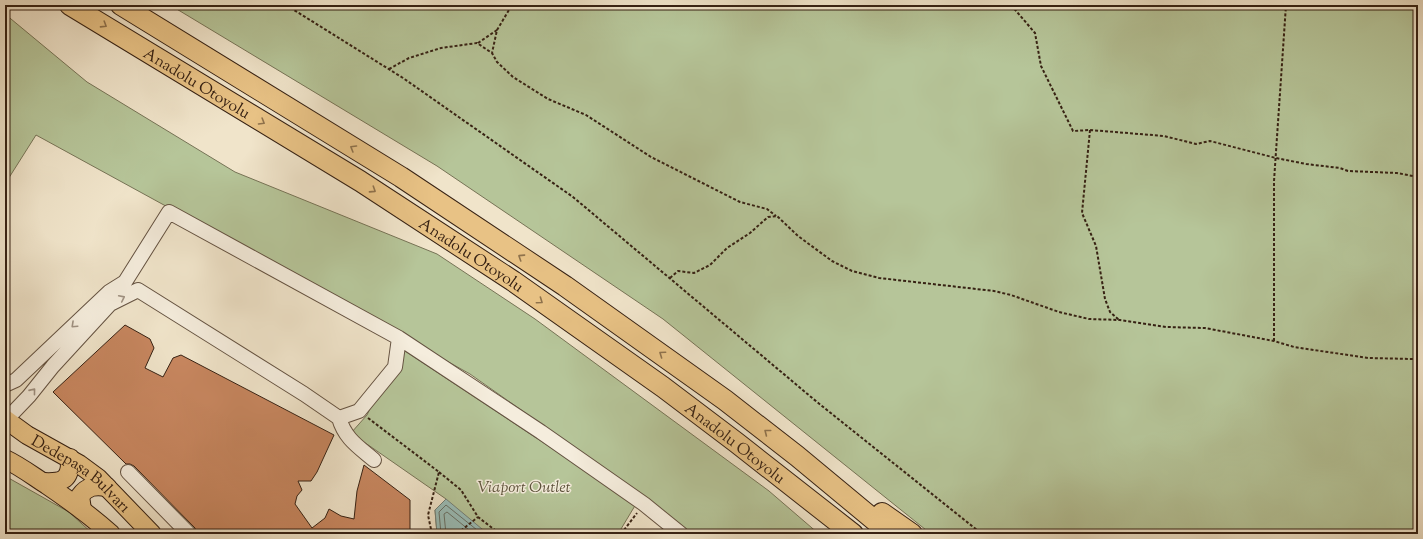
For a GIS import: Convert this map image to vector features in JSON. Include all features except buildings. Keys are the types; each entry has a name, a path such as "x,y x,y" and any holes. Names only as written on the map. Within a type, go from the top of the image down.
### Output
{"highway":[{"name":"Anadolu Otoyolu","path":"70,5 360,181 513,281 663,387 737,443 852,534"},
{"name":"Anadolu Otoyolu","path":"121,5 401,177 559,281 725,400 797,456 891,534"},
{"path":"797,456 912,534"}],"main road":[{"name":"Dedepaşa Bulvarı","path":"6,420 27,435 70,458 98,478 152,534"},
{"path":"43,482 63,481 70,471 70,458"},
{"name":"Dedepaşa Bulvarı","path":"5,459 17,464 43,482 82,510 111,534"},
{"path":"82,510 80,496 83,492 94,486 107,487"}],"lane":[{"path":"5,385 16,380 109,292 125,282 169,212 399,338 541,432 644,504 681,534"},
{"path":"6,420 110,304 138,290 340,418 341,425 347,437 374,460"},
{"path":"340,418 359,411 395,368 399,338"},
{"path":"128,472 189,534"}],"path":[{"path":"286,5 389,69 573,197 818,402 982,534"},
{"path":"492,53 497,30 512,5"},
{"path":"1011,5 1035,33 1041,66 1073,131 1090,130 1164,136 1196,144 1210,141 1306,164 1340,168 1348,171 1397,173 1418,177"},
{"path":"1274,341 1274,181 1286,5"},
{"path":"389,69 409,58 441,48 477,43 497,30"},
{"path":"477,43 492,53 497,62 513,77 548,99 586,115 651,156 702,183 740,202 767,209 777,216 798,236 832,261 852,271 879,278 994,291 1011,295 1059,312 1089,319 1120,320 1166,327 1205,328 1274,341 1294,347 1368,358 1418,358"},
{"path":"1090,130 1082,213 1096,246 1105,298 1110,312 1120,320"},
{"path":"670,278 678,271 694,274 710,265 727,248 750,233 768,217 777,216"},
{"path":"359,411 461,490 478,517 500,534"},
{"path":"432,534 428,514 439,472"},
{"path":"620,534 644,504"},
{"path":"452,534 458,532 478,517"}],"green space":[{"path":"170,5 1418,5 1418,534 931,534 663,319 437,166"},
{"path":"5,14 87,82 235,172 437,254 535,319 769,491 819,534 692,534 646,498 470,374 36,135 5,184"},
{"name":"Viaport Outlet","path":"399,347 636,504 618,534 437,534 435,510 446,499 351,433 367,415"},
{"path":"5,476 69,512 93,534 5,534"}],"water":[{"path":"446,499 488,534 437,534 435,510"}]}
